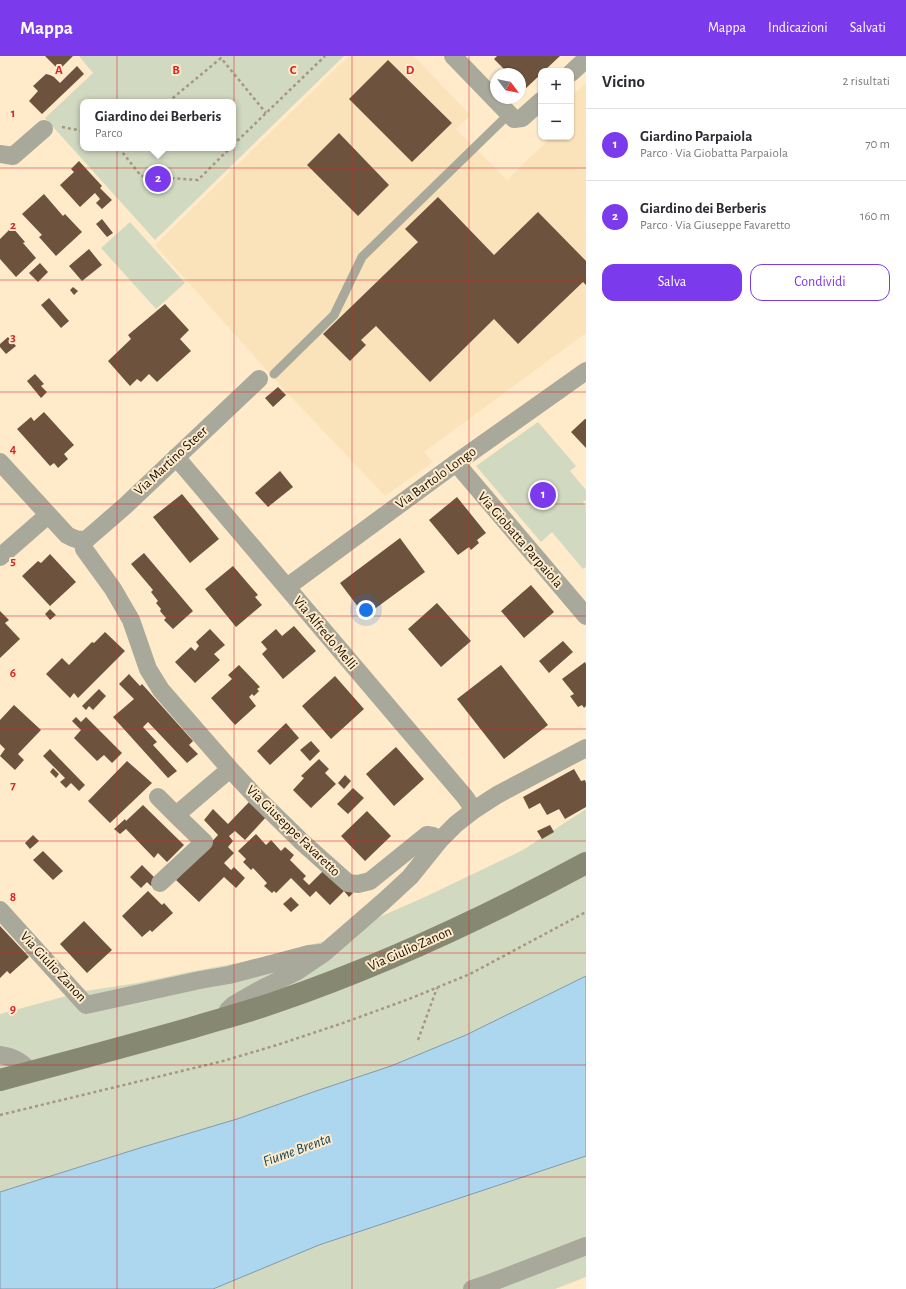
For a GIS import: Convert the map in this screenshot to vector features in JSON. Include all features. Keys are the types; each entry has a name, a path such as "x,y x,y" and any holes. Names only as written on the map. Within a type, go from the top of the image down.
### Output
{"street":[{"path":"453,56 514,119 522,118 538,104"},
{"path":"574,70 586,60"},
{"path":"0,154 13,156 44,129"},
{"name":"Via Bartolo Longo","path":"287,587 586,371"},
{"name":"Via Martino Steer","path":"82,540 87,539 266,377"},
{"name":"Via Alfredo Melli","path":"176,457 455,785 474,810"},
{"path":"0,462 67,535 74,540 82,540"},
{"name":"Via Giobatta Parpaiola","path":"456,464 586,616"},
{"path":"0,557 48,515"},
{"name":"Via Giuseppe Favaretto","path":"82,540 84,549 113,589 131,620 148,669 161,690 230,769 302,842 348,883 358,884 370,881 427,835 433,836 440,841"},
{"path":"227,1017 228,1010 233,1005 296,972 324,953 400,887 456,824 474,810 497,794 586,748"},
{"path":"176,814 230,769"},
{"path":"158,797 204,842 160,883"},
{"name":"Via Giulio Zanon","path":"0,1080 138,1043 275,1003 308,991 376,965 431,941 526,895 586,863"},
{"name":"Via Giulio Zanon","path":"0,910 86,1005 229,975 309,954 324,953"},
{"path":"0,1055 19,1060 25,1065 29,1072"},
{"path":"472,1289 490,1284 586,1246"}],"lane":[{"path":"266,377 334,315 362,257 509,114"}],"path":[{"path":"236,143 325,56"},
{"path":"172,99 221,58 266,113"},
{"path":"121,151 141,176 198,180 227,151"},
{"path":"0,1115 223,1061 336,1025 437,988 470,974 586,912"},
{"path":"418,1040 437,988"}],"shaded area":[{"path":"349,56 414,56 470,115 456,129 507,180 548,140 574,140 574,93 586,83 586,333 424,452 433,462 385,496 279,384 155,245"}],"green space":[{"path":"79,56 344,56 155,240 45,118 93,73"},
{"path":"130,222 185,283 156,309 101,248"},
{"path":"538,422 576,466 570,471 586,490 586,500 583,502 586,507 586,567 583,569 552,532 541,542 476,466"},
{"path":"586,809 586,976 466,1035 391,1066 237,1119 0,1192 0,1014 85,991 137,983 243,962 325,941 427,896 523,850"},
{"path":"586,1156 586,1277 555,1289 213,1289 319,1245"}],"water":[{"name":"Fiume Brenta","path":"586,976 586,1156 319,1245 213,1289 0,1289 0,1192 237,1119 391,1066 466,1035"}],"building":[{"path":"45,56 73,56 59,70"},
{"path":"497,56 560,56 547,68 538,68 538,77 526,88 526,68 503,68 494,59"},
{"path":"388,60 452,123 412,162 349,99"},
{"path":"77,66 84,74 42,114 29,101 38,91 33,86 46,74 54,77 60,83"},
{"path":"339,133 389,185 358,216 307,165"},
{"path":"79,161 102,186 100,188 112,200 102,209 96,203 100,199 95,193 80,207 60,185 74,172 71,169"},
{"path":"44,194 63,216 65,214 82,232 56,256 39,237 42,235 22,214"},
{"path":"438,197 494,255 538,212 586,261 586,285 583,282 518,344 494,319 430,382 376,326 361,340 366,345 350,361 323,334 418,242 405,229"},
{"path":"102,219 113,233 107,237 96,224"},
{"path":"12,227 36,258 16,277 0,259 0,239"},
{"path":"89,249 102,265 82,281 69,266"},
{"path":"40,263 48,272 38,282 29,273"},
{"path":"73,287 78,291 74,295 70,290"},
{"path":"49,298 69,321 61,328 41,305"},
{"path":"165,304 189,330 180,339 191,351 157,382 149,374 141,382 137,379 130,386 108,361 131,339 128,335"},
{"path":"8,337 16,346 6,354 0,347 0,344"},
{"path":"35,374 44,384 41,386 47,392 41,398 27,381"},
{"path":"278,387 286,395 273,407 265,398"},
{"path":"44,412 74,445 64,454 68,459 58,468 54,463 50,466 17,429 31,417 34,421"},
{"path":"586,419 586,448 571,432"},
{"path":"280,471 293,487 268,507 255,493"},
{"path":"182,494 219,539 190,563 153,517"},
{"path":"457,497 486,533 477,540 479,543 471,550 469,547 458,555 429,520"},
{"path":"400,538 425,572 365,616 340,583"},
{"path":"144,553 193,611 173,629 164,620 166,618 160,611 161,609 156,603 158,601 151,592 153,590 131,564"},
{"path":"50,554 76,582 50,606 22,576 38,561 41,563"},
{"path":"233,566 258,595 255,597 262,605 236,627 205,589"},
{"path":"531,585 554,612 524,638 501,611"},
{"path":"437,603 471,641 441,667 408,629"},
{"path":"50,609 56,615 50,620 45,614"},
{"path":"0,611 9,620 5,623 20,639 0,658"},
{"path":"294,626 316,651 283,679 262,654 267,649 261,642 276,629 282,636"},
{"path":"210,629 225,645 214,654 220,660 195,683 175,662 191,647 195,651 199,646 196,642"},
{"path":"105,632 125,651 78,698 74,693 70,698 46,674 62,658 69,665 92,642 94,643"},
{"path":"563,641 573,652 549,673 539,661"},
{"path":"585,662 586,706 584,708 582,705 578,707 570,696 574,694 562,679"},
{"path":"239,665 260,687 257,689 259,691 254,696 252,694 249,697 256,706 235,725 211,698 232,679 228,675"},
{"path":"501,665 548,725 504,759 457,699"},
{"path":"129,674 140,686 142,684 193,741 189,745 198,754 187,763 148,722 143,727 157,742 153,745 177,771 168,778 113,717 134,699 119,684"},
{"path":"335,676 364,709 331,739 302,706"},
{"path":"99,689 106,696 93,710 89,706 86,710 82,706"},
{"path":"14,705 41,730 18,754 24,760 15,770 0,756 5,749 0,744 0,720"},
{"path":"76,717 81,722 86,717 122,753 112,763 104,755 97,761 74,738 81,730 72,721"},
{"path":"286,723 299,738 270,765 257,751"},
{"path":"311,741 320,751 310,761 300,750"},
{"path":"396,747 424,779 394,806 366,774"},
{"path":"50,749 85,785 79,791 71,783 66,788 60,782 65,778 43,756"},
{"path":"319,759 329,769 325,773 336,784 311,808 293,790 304,778 301,776"},
{"path":"127,761 152,783 110,823 88,801"},
{"path":"53,768 59,774 56,778 50,772"},
{"path":"574,769 581,781 585,780 586,783 586,807 565,819 559,809 547,815 540,803 529,809 523,797"},
{"path":"345,775 351,781 344,789 338,783"},
{"path":"353,788 364,798 348,814 337,804"},
{"path":"250,801 267,816 245,840 235,831 229,836 233,841 228,847 234,853 224,863 231,870 234,867 245,878 236,888 224,877 199,902 176,880 218,835 204,820 213,809 228,824"},
{"path":"143,805 184,845 167,862 158,853 154,858 126,829 120,834 114,829 125,819 126,821"},
{"path":"367,811 391,836 365,861 341,836"},
{"path":"550,825 554,832 542,839 537,831"},
{"path":"256,834 266,845 271,840 281,851 285,847 294,855 290,860 306,876 303,879 309,885 324,870 344,891 330,905 316,891 310,897 291,878 276,893 274,891 272,893 264,886 267,883 253,868 251,870 243,862 246,859 238,851"},
{"path":"33,835 39,841 30,849 25,843"},
{"path":"43,851 63,871 53,880 33,860"},
{"path":"142,865 157,880 151,886 147,882 141,888 130,877"},
{"path":"348,888 353,893 349,897 344,891"},
{"path":"148,891 162,905 164,903 173,913 152,932 150,930 142,937 122,916"},
{"path":"291,897 299,905 291,912 283,904"},
{"path":"84,921 112,950 87,973 60,944"},
{"path":"0,926 29,957 10,974 7,971 0,978"}],"place":[{"name":"Giardino dei Berberis","path":"158,179"},
{"name":"Giardino Parpaiola","path":"543,495"}]}
